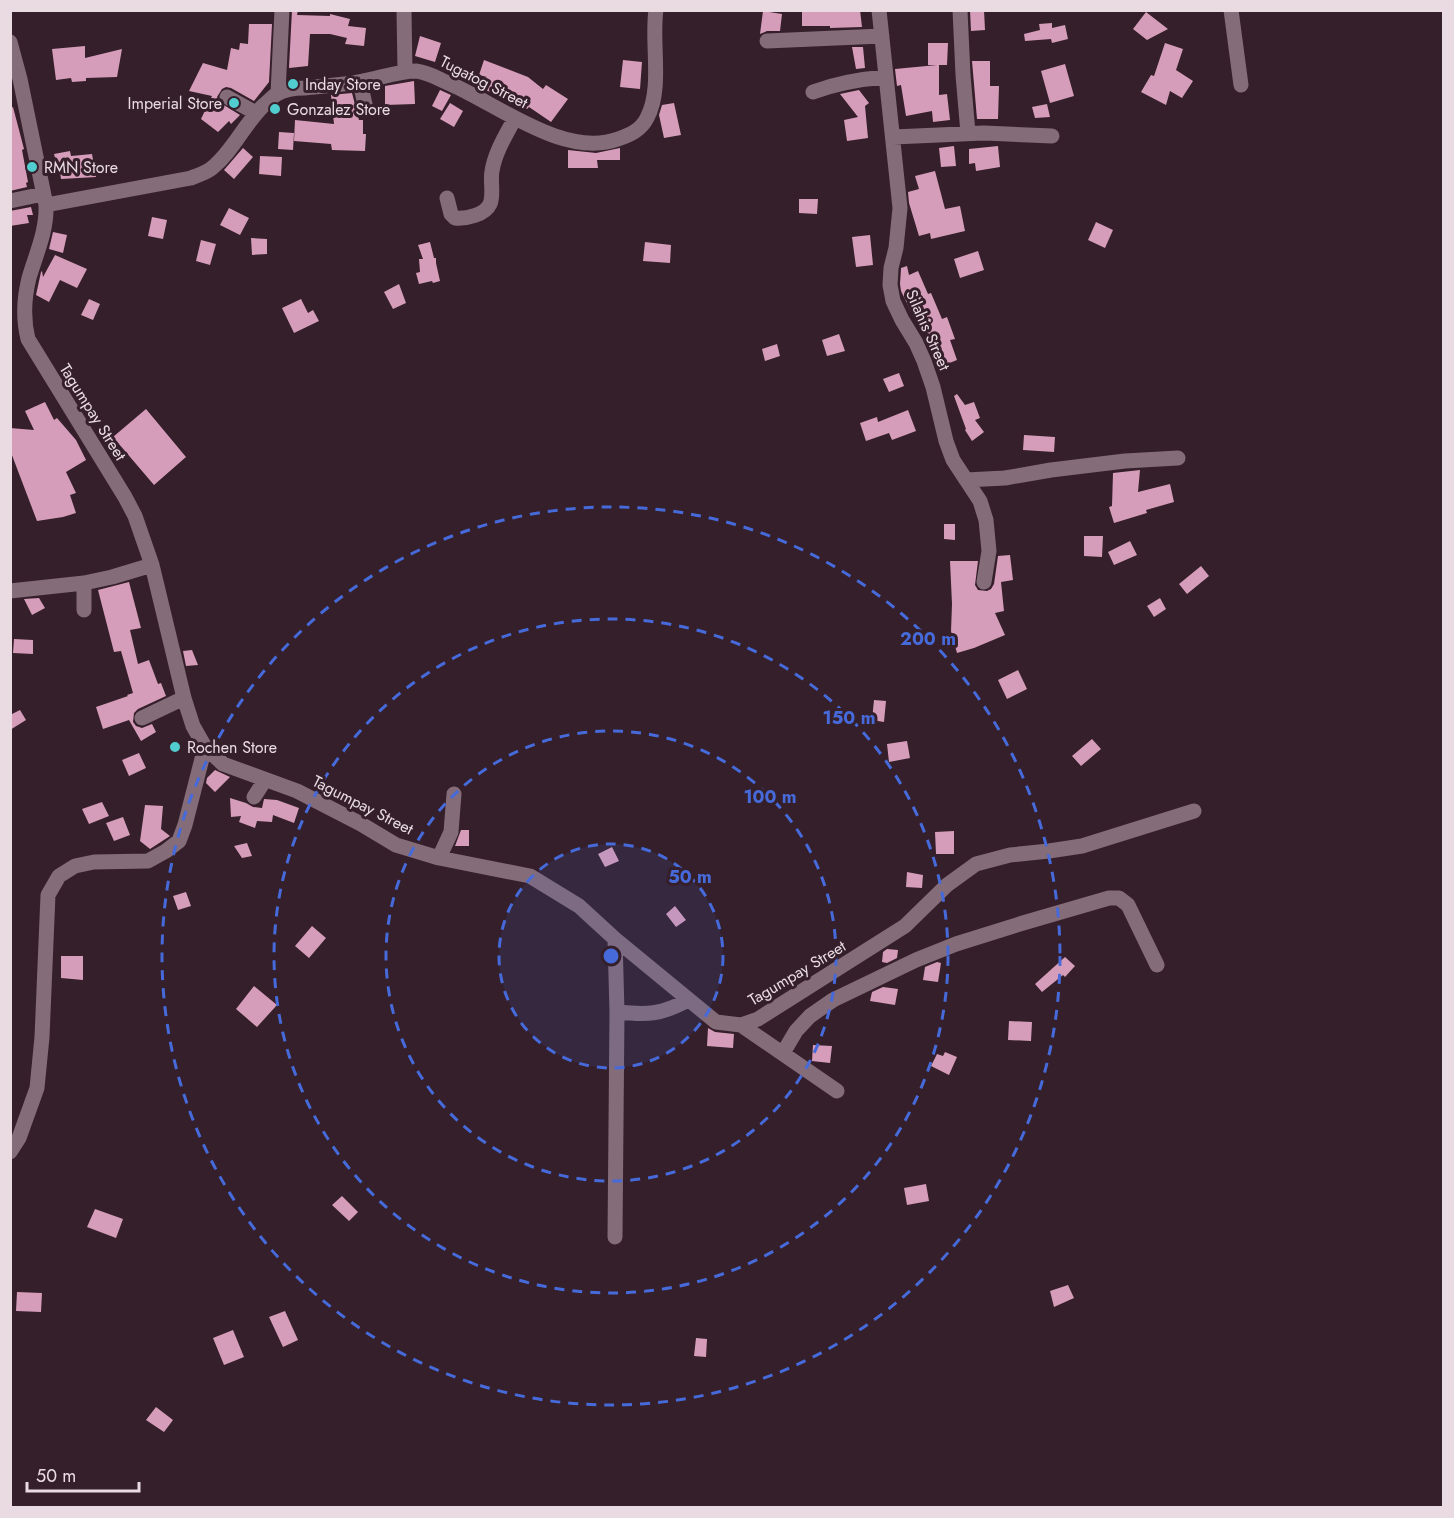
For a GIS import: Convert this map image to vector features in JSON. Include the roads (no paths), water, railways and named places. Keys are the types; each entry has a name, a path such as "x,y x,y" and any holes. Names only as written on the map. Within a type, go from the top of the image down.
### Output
{"street":[{"path":"10,201 45,200 191,178 210,170 225,156 256,113 278,93 282,10"},
{"path":"404,10 405,72"},
{"name":"Tugatog Street","path":"278,93 299,88 360,82 417,71 458,87 553,136 580,143 614,141 629,136 647,118 656,71 656,10"},
{"name":"Silahis Street","path":"879,10 900,208 890,285 893,301 924,361 953,460 980,501 986,520 989,551 984,582"},
{"path":"960,10 968,133"},
{"path":"1231,10 1241,85"},
{"path":"767,41 882,36"},
{"name":"Tagumpay Street","path":"10,42 20,79 47,218 29,280 18,330 28,339 135,516 152,565 184,698 194,726 205,747 223,764 297,791 396,845 439,858 530,876 579,906 615,939 716,1022 741,1025 758,1019 905,926 941,891 976,864 1010,855 1082,846 1194,811"},
{"path":"813,92 851,81 886,76"},
{"path":"360,82 366,109"},
{"path":"227,97 256,113"},
{"path":"447,198 451,214 455,218 483,212 489,206 491,172 497,152 515,118"},
{"path":"893,137 968,133 1052,136"},
{"path":"966,480 1005,478 1114,462 1178,458"},
{"path":"10,591 84,583 152,565"},
{"path":"84,583 84,610"},
{"path":"142,718 184,698"},
{"path":"10,1152 19,1138 37,1088 42,1038 48,895 59,876 75,866 94,862 148,861 166,851 179,840 205,747"},
{"path":"254,797 266,780"},
{"path":"439,858 451,832 454,794"},
{"path":"783,1053 796,1031 810,1016 833,1000 916,960 956,944 1109,898 1119,898 1128,905 1157,965"},
{"path":"615,939 617,1012 615,1237"},
{"path":"617,1012 655,1014 688,1000"},
{"path":"741,1025 837,1091"}],"place":[{"name":"Inday Store","path":"293,84"},
{"name":"Imperial Store","path":"234,103"},
{"name":"Gonzalez Store","path":"275,109"},
{"name":"RMN Store","path":"32,167"},
{"name":"Rochen Store","path":"175,747"}]}
